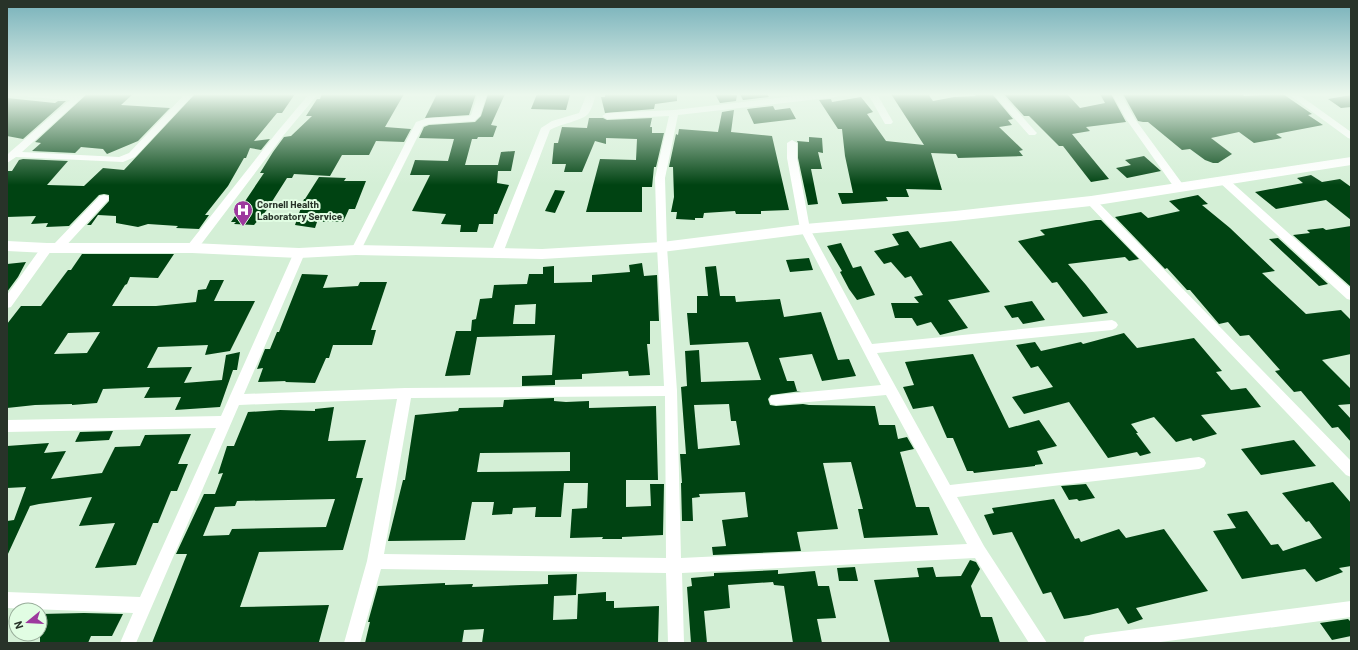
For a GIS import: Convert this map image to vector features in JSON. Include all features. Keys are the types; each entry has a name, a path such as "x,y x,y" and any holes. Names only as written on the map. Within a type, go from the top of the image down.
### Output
{"main road":[{"path":"7,246 52,248 192,248 299,252 356,250 542,254 662,247 805,229 955,216 1091,201 1351,161"}],"street":[{"path":"12,152 46,124"},
{"path":"12,152 120,160 132,155 161,124"},
{"path":"192,248 288,124"},
{"path":"356,250 418,124"},
{"path":"496,253 546,128 553,124"},
{"path":"672,124 660,178 662,247 671,391 676,643"},
{"path":"1024,124 1032,133"},
{"path":"1135,124 1180,188"},
{"path":"1335,124 1351,136"},
{"path":"792,143 792,158 805,229 868,349 979,551 1039,643"},
{"path":"1223,180 1351,296"},
{"path":"7,304 52,248 104,198"},
{"path":"1091,201 1351,471"},
{"path":"128,643 143,605 235,400 299,252"},
{"path":"1338,284 1351,282"},
{"path":"868,349 1112,325"},
{"path":"776,400 890,389"},
{"path":"235,400 405,393 671,391"},
{"path":"352,643 375,561 405,393"},
{"path":"7,426 224,422"},
{"path":"946,492 1199,464"},
{"path":"375,561 674,566 979,551"},
{"path":"7,600 143,605"},
{"path":"1091,643 1351,609"}],"building":[{"path":"7,124 40,124 23,139 7,136"},
{"path":"54,124 154,124 138,141 107,154 103,149 81,147 75,153 32,151 41,143 35,142"},
{"path":"167,124 268,124 254,141 270,139 261,150 250,148 246,158 244,158 228,186 205,215 209,215 199,229 176,228 178,226 148,224 138,227 116,223 116,216 98,215 91,225 87,225 109,201 109,195 104,194 99,195 69,226 46,227 48,223 31,224 36,216 7,217 7,171 12,171 19,160 68,161 47,185 84,186 103,168 124,170"},
{"path":"303,124 387,124 385,127 411,129 404,142 376,141 369,155 342,155 330,176 294,174 292,178 287,178 266,211 254,225 234,224 236,222 231,222 264,173 260,173 273,152 284,137 291,136"},
{"path":"491,124 497,126 493,137 478,137 477,139 472,139 465,165 498,165 501,152 515,151 511,171 498,171 497,183 509,185 497,214 494,214 493,224 479,224 477,232 460,232 461,225 441,224 446,214 412,211 430,175 410,175 415,160 448,161 454,139 419,138 424,127 429,125"},
{"path":"588,124 651,124 652,133 664,133 656,167 654,167 652,187 642,187 642,212 586,212 600,159 636,160 637,139 606,138 606,144 595,141 582,172 564,172 566,164 552,164 554,143 558,143 562,127 587,128"},
{"path":"720,124 732,124 731,132 772,136 789,210 761,211 761,214 736,214 735,211 704,213 703,218 695,218 695,220 676,219 677,212 671,212 674,197 673,167 669,167 676,134 678,135 679,129 718,132"},
{"path":"835,124 874,124 886,141 924,145 911,124 1011,124 999,127 1023,150 1019,151 1023,156 958,158 956,154 931,153 942,190 906,189 909,197 886,197 888,201 842,204 838,193 853,193 845,156 842,129 838,129"},
{"path":"1037,124 1107,124 1086,127 1090,131 1072,134 1109,179 1091,182 1063,146 1059,146"},
{"path":"1151,124 1323,125 1276,134 1282,138 1254,143 1239,132 1211,138 1232,154 1218,163 1205,160 1190,149 1182,150"},
{"path":"809,137 822,138 823,153 818,152 822,169 811,169 818,204 808,205 798,158 797,141 809,142"},
{"path":"1144,156 1161,171 1127,178 1116,168 1131,165 1125,160"},
{"path":"1311,175 1322,182 1340,179 1351,187 1351,220 1326,200 1276,209 1255,192 1303,183 1297,178"},
{"path":"319,177 346,178 344,181 366,181 355,209 349,209 343,222 317,222 315,228 295,225 304,199"},
{"path":"555,190 565,191 555,213 545,211"},
{"path":"1198,195 1208,204 1202,205 1230,228 1275,271 1262,273 1306,314 1341,310 1351,320 1351,354 1322,360 1351,389 1351,404 1338,405 1351,419 1351,442 1338,427 1332,428 1301,391 1294,392 1275,371 1280,370 1249,335 1240,336 1228,322 1219,324 1190,290 1187,290 1167,268 1165,269 1115,217 1141,212 1148,218 1180,211 1169,201"},
{"path":"1101,220 1139,259 1129,261 1125,257 1068,264 1108,313 1083,317 1057,282 1052,283 1018,241 1045,235 1040,230"},
{"path":"1351,226 1351,287 1293,235 1310,233 1307,230 1323,228 1326,230"},
{"path":"908,231 920,248 951,241 990,292 948,300 968,328 940,335 931,322 917,326 912,318 895,318 891,303 919,303 914,297 923,295 911,276 905,278 891,262 884,264 874,251 899,245 892,234"},
{"path":"1278,238 1328,284 1319,286 1269,239"},
{"path":"841,243 853,268 861,266 875,295 857,300 849,289 840,272 842,271 827,246"},
{"path":"82,254 174,254 158,278 130,277 112,306 156,306 196,302 198,290 206,289 210,280 224,280 214,301 255,301 230,351 205,355 208,345 158,347 147,368 192,367 184,383 222,380 226,355 240,352 237,370 233,370 220,407 175,410 181,397 144,398 150,387 103,389 97,403 35,405 7,408 7,324 21,306 41,306 68,270 71,270","holes":["100,332 87,353 54,354 68,333"]},
{"path":"809,258 813,270 790,272 786,260"},
{"path":"26,262 18,277 7,292 7,264"},
{"path":"642,263 644,276 657,275 659,321 650,321 650,344 647,344 650,375 629,376 628,371 582,374 582,379 555,380 555,385 522,386 522,376 552,375 555,335 477,337 470,375 445,376 456,331 471,331 472,320 476,319 480,299 492,298 494,285 527,284 529,274 543,274 543,267 554,266 554,283 592,282 592,275 630,272 629,265","holes":["536,304 535,324 513,324 515,305"]},
{"path":"716,266 720,296 735,296 736,302 780,299 784,317 821,312 838,360 849,359 856,376 822,381 812,354 779,358 787,381 794,381 797,391 801,391 771,395 768,399 770,405 803,404 875,406 879,425 895,425 898,439 907,437 914,449 900,452 916,507 929,507 938,535 864,538 858,509 863,509 851,462 823,463 838,529 797,532 801,551 713,555 712,547 726,546 722,520 748,517 745,492 699,494 700,497 692,498 693,521 682,521 680,454 686,454 681,387 687,386 685,351 699,350 701,382 761,380 748,342 690,345 687,313 697,313 697,296 708,296 705,267","holes":["729,404 731,421 736,421 740,445 698,449 694,405"]},
{"path":"302,274 328,275 323,288 358,286 360,282 387,282 371,330 376,330 372,345 333,345 329,358 326,358 315,383 285,382 286,381 258,382 263,368 257,369 265,349 270,349 277,332 279,332"},
{"path":"1032,301 1045,320 1023,324 1018,317 1012,318 1004,306"},
{"path":"1124,333 1137,348 1194,338 1222,371 1216,372 1231,390 1246,388 1261,407 1201,415 1217,434 1193,441 1191,438 1176,442 1154,417 1131,424 1151,453 1140,456 1137,452 1108,458 1069,402 1024,414 1012,397 1053,387 1038,366 1031,368 1016,345 1035,342 1041,351 1081,342 1083,344"},
{"path":"973,354 1009,428 1039,420 1057,446 1037,451 1043,464 974,473 973,471 967,471 953,438 947,438 933,406 913,409 903,387 914,385 905,362"},
{"path":"554,398 554,401 589,401 589,408 656,406 658,480 626,480 626,507 651,506 650,484 664,484 663,535 622,537 622,539 602,539 603,537 570,538 572,509 587,508 588,483 564,483 561,517 535,517 536,507 513,508 512,514 492,515 494,502 472,502 465,540 388,541 403,480 405,480 415,415 458,411 459,408 503,407 504,400","holes":["570,452 570,471 477,472 480,453"]},
{"path":"334,407 328,441 366,440 356,478 363,478 343,550 259,552 240,607 329,605 319,642 152,643 187,554 176,554 204,494 215,494 223,473 218,474 227,446 234,446 248,412 280,410 315,411 315,409","holes":["335,499 326,527 232,529 229,535 203,536 215,507 235,506 237,501"]},
{"path":"113,431 109,440 75,442 80,432"},
{"path":"191,434 178,464 188,464 177,491 171,491 158,523 153,523 136,565 95,568 115,523 79,526 92,497 30,506 7,556 7,521 14,520 26,487 7,488 7,446 49,443 44,453 66,451 51,479 102,473 115,447 140,446 145,435"},
{"path":"1294,440 1316,466 1261,475 1241,449"},
{"path":"1333,482 1351,503 1351,566 1339,568 1343,572 1316,582 1305,569 1242,579 1213,531 1236,528 1227,514 1247,511 1271,545 1278,544 1283,551 1322,538 1309,521 1306,522 1282,493"},
{"path":"1086,484 1095,498 1079,501 1077,499 1069,500 1061,486"},
{"path":"1054,499 1075,539 1079,538 1081,542 1119,529 1126,538 1164,529 1208,591 1136,608 1143,619 1128,624 1118,608 1064,619 1051,592 1043,594 1012,532 993,535 984,515 994,513 992,508"},
{"path":"970,560 976,562 980,569 971,586 981,617 992,617 1000,643 890,643 874,580 919,577 917,568 933,567 936,577 961,576"},
{"path":"855,567 858,581 839,581 837,568"},
{"path":"778,570 778,574 815,571 818,586 829,586 836,618 817,619 822,643 793,643 784,586 774,585 773,582 728,585 730,608 704,611 707,643 691,643 687,587 692,586 691,578 714,576 714,573"},
{"path":"577,574 576,595 554,596 553,620 577,619 578,594 606,592 606,601 614,601 614,608 659,606 658,643 482,643 484,629 464,630 462,643 365,643 370,622 368,622 378,586 445,583 445,585 473,584 472,587 548,584 548,575"},
{"path":"48,614 123,614 112,636 91,636 88,643 40,643 48,642"},
{"path":"1348,619 1351,622 1351,636 1332,640 1320,623"}],"place":[{"name":"Cornell Health Laboratory Service","path":"243,227"}]}
